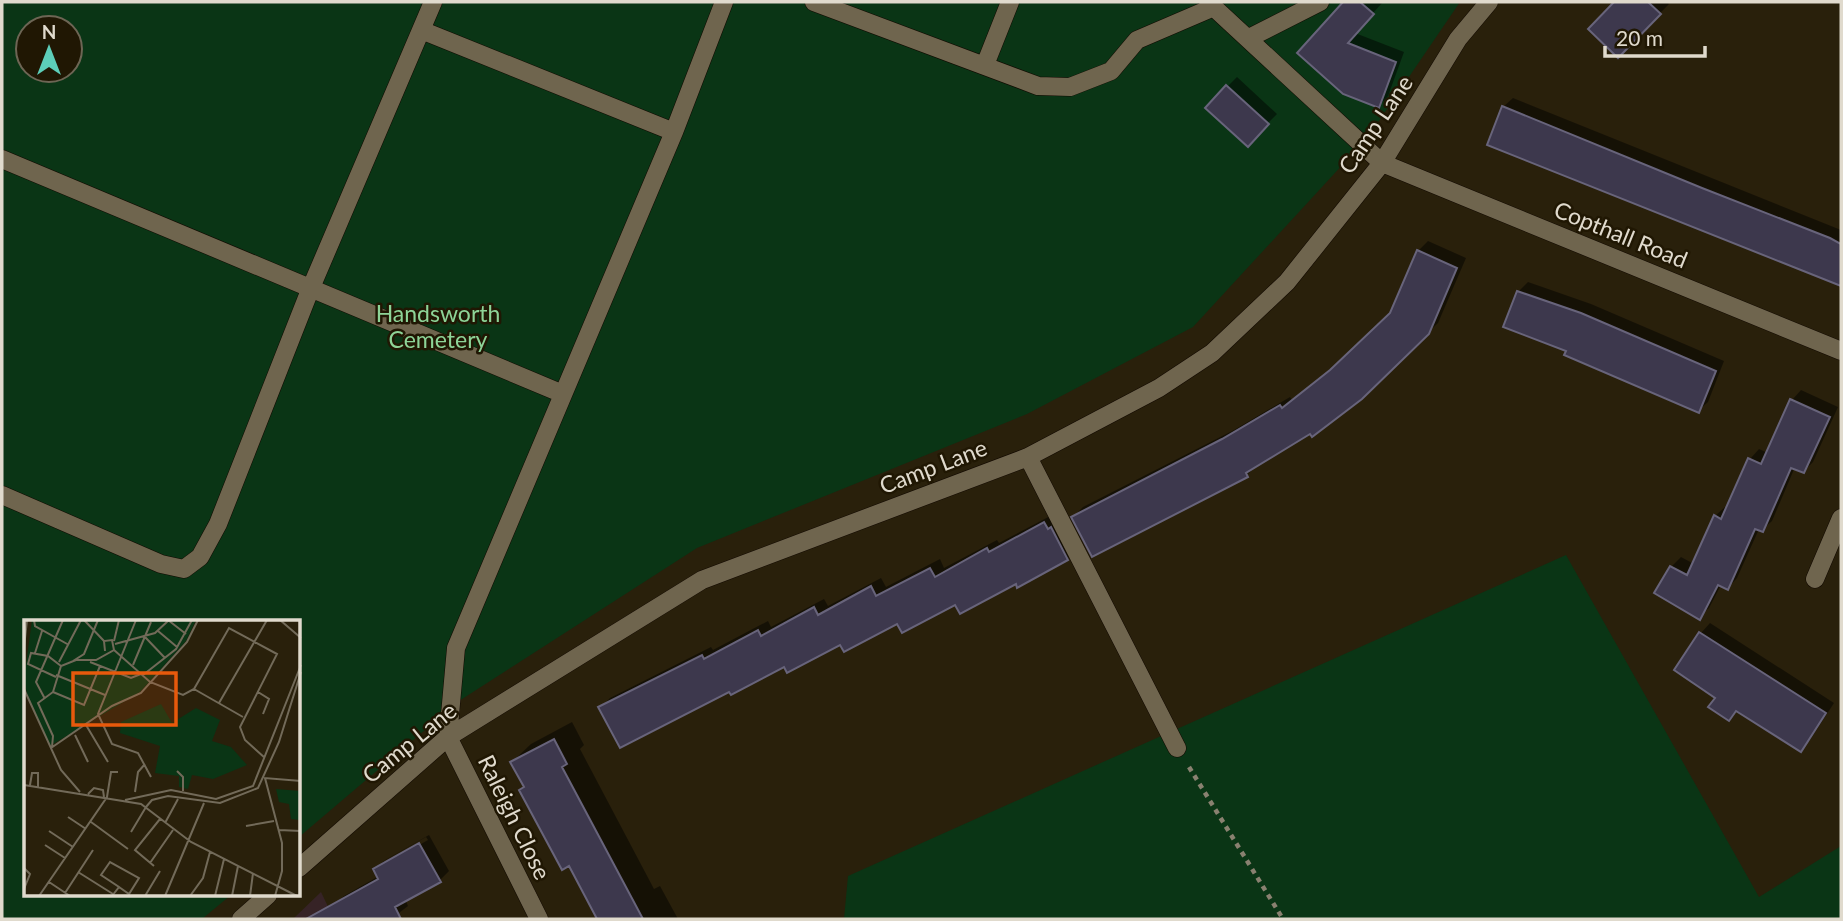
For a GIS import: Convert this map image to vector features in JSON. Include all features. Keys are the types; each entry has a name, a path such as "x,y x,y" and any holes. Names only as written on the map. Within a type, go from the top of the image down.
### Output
{"street":[{"path":"2,495 160,564 184,569 200,557 218,524 310,290 433,2"},
{"path":"448,737 456,648 674,132 724,2"},
{"path":"814,2 1038,86 1070,87 1111,71 1137,40 1211,4 1382,163"},
{"path":"985,65 1010,2"},
{"path":"1249,38 1320,2"},
{"name":"Camp Lane","path":"301,866 448,737 702,580 1028,457 1159,388 1212,353 1287,282 1382,163 1458,39 1489,2"},
{"path":"421,30 674,132"},
{"path":"2,159 563,394"},
{"name":"Copthall Road","path":"1382,163 1841,351"},
{"path":"1028,457 1177,748"},
{"path":"1815,579 1841,518"},
{"name":"Raleigh Close","path":"448,737 539,919"},
{"path":"241,919 266,897"}],"path":[{"path":"1177,748 1283,919"}],"shaded area":[{"path":"321,892 334,919 293,919"}],"green space":[{"name":"Handsworth Cemetery","path":"2,2 1460,2 1368,137 1193,327 1027,414 697,548 459,701 301,835 301,620 24,620 24,897 229,897 202,919 2,919"},
{"path":"1566,555 1759,897 1841,846 1841,919 844,919 848,876"}],"building":[{"path":"1343,2 1360,2 1374,14 1348,43 1396,62 1379,108 1343,94 1297,53"},
{"path":"1614,2 1648,2 1661,14 1618,58 1588,29"},
{"path":"1226,85 1269,124 1248,147 1205,108"},
{"path":"1502,106 1830,238 1841,244 1841,286 1487,145"},
{"path":"1417,250 1457,268 1429,334 1362,399 1312,437 1310,434 1246,473 1248,477 1092,557 1071,517 1222,439 1280,405 1282,408 1330,370 1390,313"},
{"path":"1517,291 1581,313 1716,371 1699,413 1564,355 1566,351 1503,327"},
{"path":"1790,399 1830,417 1804,473 1791,468 1763,532 1755,529 1728,590 1718,585 1700,620 1654,593 1670,566 1687,575 1714,515 1721,519 1748,458 1761,464"},
{"path":"1044,522 1048,529 1051,527 1068,560 1017,588 1016,584 960,614 955,605 902,633 897,624 844,652 840,645 787,673 784,667 620,748 598,707 702,655 704,659 758,630 761,636 814,607 818,615 871,586 876,596 930,568 935,577 987,548 989,552"},
{"path":"1699,632 1826,713 1801,752 1736,711 1729,721 1708,707 1715,698 1674,670"},
{"path":"554,739 567,764 562,767 643,919 597,919 569,866 562,870 519,790 524,787 510,762"},
{"path":"419,843 441,882 395,907 401,919 306,919 378,879 373,869"}]}
